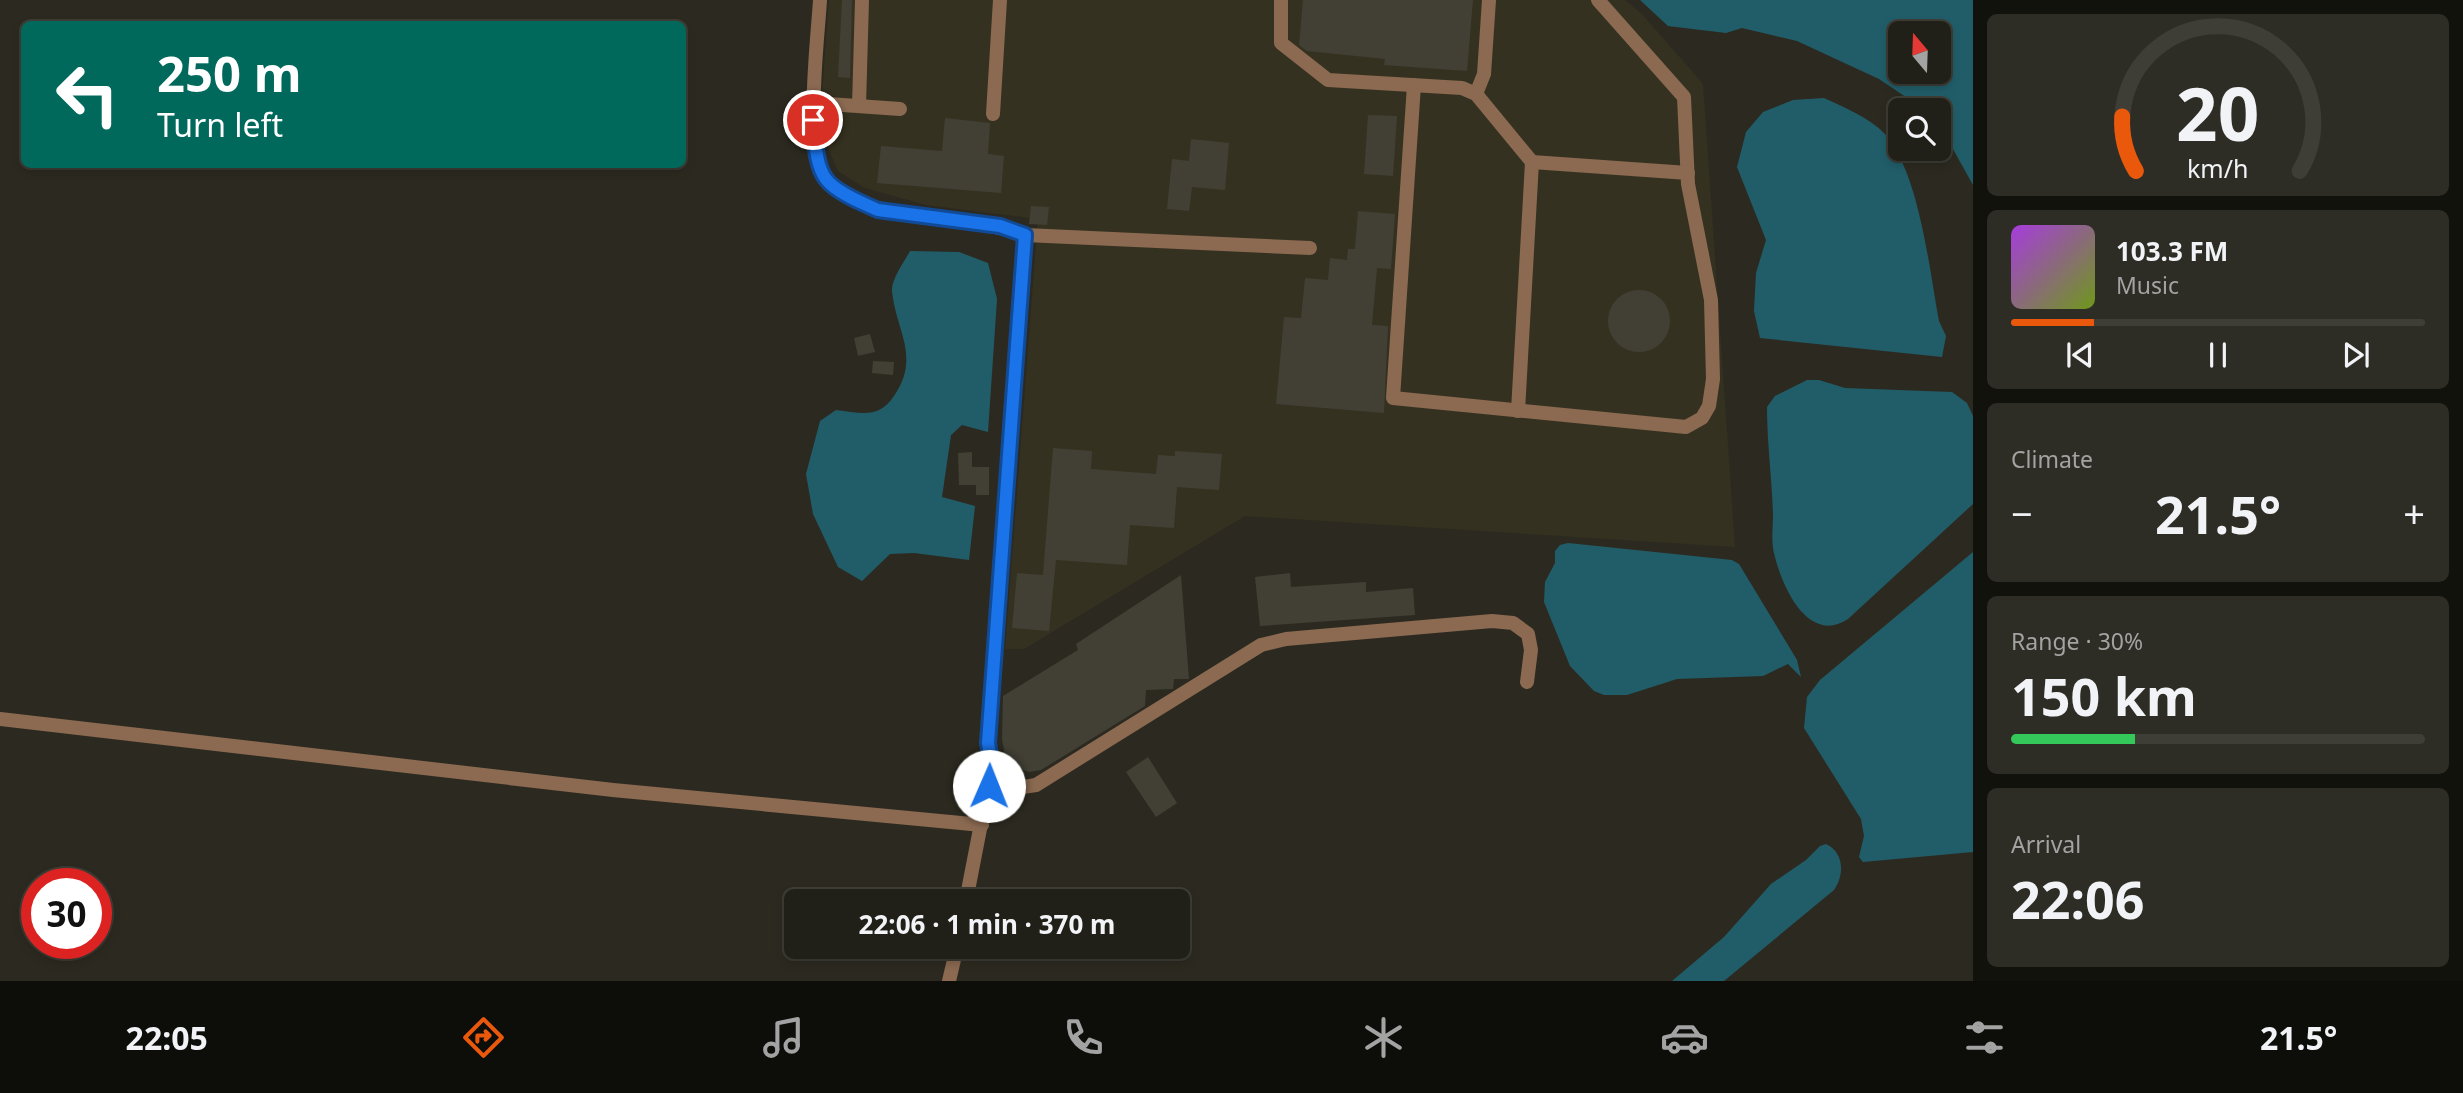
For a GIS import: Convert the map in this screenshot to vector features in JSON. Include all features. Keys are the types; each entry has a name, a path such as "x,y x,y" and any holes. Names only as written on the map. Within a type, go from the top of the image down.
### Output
{"street":[{"path":"820,0 813,120 817,153 825,179 849,196 878,210 1000,226 1025,235 1310,248"},
{"path":"859,106 862,0"},
{"path":"993,114 1000,0"},
{"path":"1281,0 1281,43 1328,80 1462,88 1476,94 1532,162 1518,411"},
{"path":"1476,94 1484,74 1489,0"},
{"path":"1413,85 1393,398 1686,427 1702,418 1709,406 1713,379 1711,300 1688,173 1684,97 1598,0"},
{"path":"814,103 900,109"},
{"path":"1532,162 1688,173"},
{"path":"969,889 992,767 988,743 1025,235"},
{"path":"992,767 1001,778 1016,788 1036,785 1261,645 1286,639 1492,621 1514,623 1528,634 1531,650 1527,682"},
{"path":"0,719 613,790 982,825"},
{"path":"949,981 954,959"}],"shaded area":[{"path":"829,0 1625,0 1642,14 1703,84 1735,547 1245,516 1024,649 1005,649 1038,219 926,205 865,188 838,171 820,121"}],"water":[{"path":"1640,0 1973,0 1973,185 1951,146 1951,98 1907,98 1879,79 1797,41 1742,28 1726,33 1668,26"},
{"path":"1824,98 1856,113 1879,128 1888,138 1888,161 1901,161 1915,197 1939,321 1946,336 1942,357 1760,338 1754,311 1756,273 1766,240 1737,167 1746,132 1763,112 1793,100"},
{"path":"910,251 959,252 988,263 997,299 988,432 962,425 951,435 942,497 975,506 969,560 914,553 890,554 862,581 838,567 813,514 806,474 820,421 836,410 869,413 876,411 888,403 902,382 906,369 905,344 892,287"},
{"path":"1807,380 1819,380 1845,388 1952,392 1967,403 1973,416 1973,504 1848,619 1833,625 1820,624 1808,618 1798,608 1783,580 1773,544 1767,407 1775,396"},
{"path":"1568,543 1732,560 1739,564 1797,660 1801,677 1788,664 1763,676 1677,679 1627,695 1604,695 1594,691 1570,666 1544,602 1545,582 1555,563 1555,551 1560,545"},
{"path":"1973,552 1973,852 1863,862 1859,857 1864,836 1861,819 1804,728 1807,697 1820,680"},
{"path":"1826,844 1840,859 1840,878 1834,890 1724,981 1672,981 1724,937 1771,884"}],"building":[{"path":"842,0 852,0 850,78 838,77"},
{"path":"1303,0 1473,0 1467,71 1384,65 1385,59 1307,51 1299,45"},
{"path":"1368,115 1397,116 1393,176 1364,174"},
{"path":"945,118 990,123 988,154 1004,156 1001,193 877,183 881,146 942,151"},
{"path":"1191,139 1229,143 1225,190 1192,187 1189,211 1167,209 1172,159 1189,161"},
{"path":"1031,206 1049,207 1047,225 1029,224"},
{"path":"1358,211 1395,214 1391,269 1377,268 1372,325 1388,326 1384,413 1276,404 1284,317 1301,318 1305,278 1328,280 1330,258 1347,260 1348,249 1355,249"},
{"path":"1639,290 1651,292 1661,299 1668,309 1668,333 1661,343 1651,350 1639,352 1627,350 1617,343 1610,333 1608,321 1610,309 1617,299 1627,292"},
{"path":"870,334 875,352 858,356 854,338"},
{"path":"873,361 894,362 893,375 872,373"},
{"path":"1053,448 1092,451 1091,469 1156,474 1158,455 1175,456 1175,451 1222,454 1219,490 1177,487 1174,528 1130,525 1127,565 1056,560 1049,631 1012,628 1017,573 1043,575"},
{"path":"972,452 972,467 989,467 989,495 976,495 976,485 959,485 958,453"},
{"path":"1290,573 1291,587 1366,582 1366,592 1413,588 1415,615 1260,626 1255,577"},
{"path":"1181,575 1189,679 1174,679 1173,689 1146,690 1145,706 1041,770 1029,772 1010,766 1006,760 1002,739 1003,696 1078,650 1076,644"},
{"path":"1148,757 1177,803 1156,817 1126,772"}],"route":[{"path":"813,120 817,153 825,179 849,196 878,210 1000,226 1025,235 988,743 992,767 989,786"}]}
